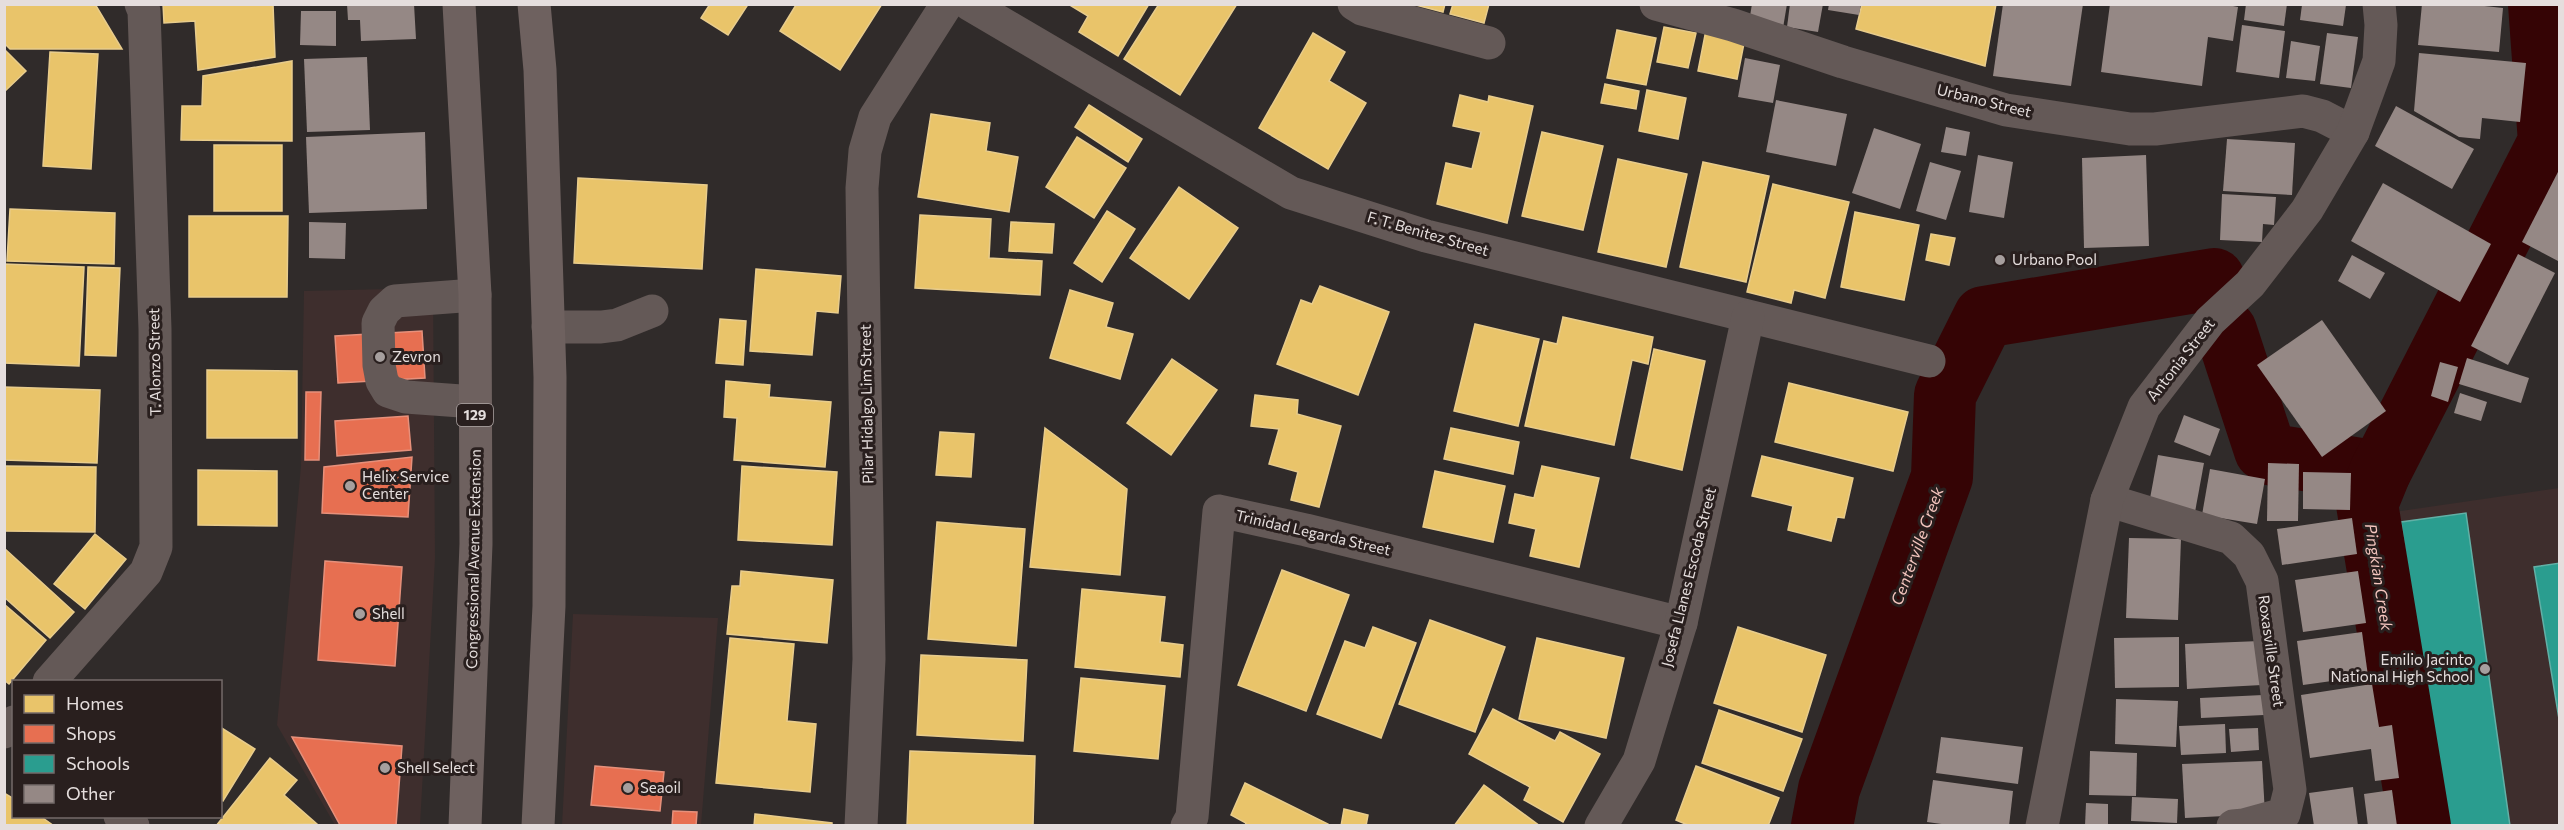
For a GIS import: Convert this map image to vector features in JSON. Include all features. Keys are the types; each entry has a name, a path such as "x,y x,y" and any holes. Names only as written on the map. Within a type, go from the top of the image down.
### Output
{"main road":[{"name":"Congressional Avenue Extension","path":"459,4 475,295 476,544 465,825"},
{"path":"534,4 540,69 548,327 549,606 538,825"}],"street":[{"name":"T. Alonzo Street","path":"50,680 146,572 156,547 154,317 144,11 141,4"},
{"name":"Pilar Hidalgo Lim Street","path":"861,825 869,659 862,188 865,151 875,117 947,4"},
{"name":"F. T. Benitez Street","path":"969,4 1291,193 1426,236 1929,361"},
{"path":"1354,4 1362,9 1490,43"},
{"name":"Urbano Street","path":"1656,4 2006,110 2130,129 2155,129 2302,111 2322,116 2354,132"},
{"name":"Antonia Street","path":"2042,825 2108,500 2144,407 2210,321 2250,284 2307,210 2354,132 2379,61 2381,25 2379,4"},
{"path":"475,295 395,301 384,311 378,323 379,365 382,381 388,391 406,397 475,402"},
{"path":"548,327 609,326 652,311"},
{"name":"Josefa Llanes Escoda Street","path":"1601,825 1639,761 1681,623 1748,317"},
{"name":"Roxasville Street","path":"2108,500 2231,538 2249,555 2262,581 2290,790 2284,814 2244,825 2233,825"},
{"name":"Trinidad Legarda Street","path":"1187,825 1192,817 1219,511 1306,530 1681,623"}],"shaded area":[{"path":"433,288 435,558 420,825 335,825 277,725 301,466 304,291"},
{"name":"Emilio Jacinto National High School","path":"2559,488 2559,825 2434,825 2387,513"},
{"path":"573,614 718,618 701,825 562,826"}],"building: Homes":[{"path":"4,4 95,4 122,49 10,49 4,43"},
{"path":"163,4 273,4 275,57 198,70 195,21 164,23"},
{"path":"710,4 744,4 747,6 728,35 701,18"},
{"path":"795,4 882,4 840,70 780,31"},
{"path":"1068,4 1149,4 1118,56 1079,32 1088,16"},
{"path":"1159,4 1237,4 1180,95 1124,59"},
{"path":"1412,4 1445,4 1443,12"},
{"path":"1453,4 1489,4 1484,23 1450,14"},
{"path":"1862,4 1996,4 1985,66 1856,29"},
{"path":"1664,27 1696,33 1688,68 1657,62"},
{"path":"1617,30 1656,38 1646,85 1607,78"},
{"path":"1706,30 1745,38 1737,79 1698,71"},
{"path":"1313,33 1345,52 1329,81 1366,103 1328,169 1259,128"},
{"path":"4,49 26,71 4,92"},
{"path":"50,52 98,54 91,169 43,166"},
{"path":"292,61 292,141 181,140 182,106 202,106 203,76"},
{"path":"1605,84 1639,91 1636,109 1601,103"},
{"path":"1647,90 1686,98 1678,139 1639,131"},
{"path":"1460,95 1488,102 1489,96 1533,106 1507,223 1437,204 1446,163 1472,169 1481,132 1453,126"},
{"path":"1089,105 1142,139 1128,162 1075,127"},
{"path":"931,114 990,123 986,151 1018,157 1009,212 918,197"},
{"path":"1542,132 1603,146 1583,230 1522,216"},
{"path":"1077,137 1126,168 1094,218 1046,187"},
{"path":"214,145 282,145 282,211 214,211"},
{"path":"1618,159 1687,174 1666,267 1598,252"},
{"path":"1703,162 1769,176 1746,282 1680,267"},
{"path":"578,178 707,185 702,269 574,263"},
{"path":"1773,184 1849,202 1825,298 1794,290 1791,303 1747,292"},
{"path":"1179,187 1238,228 1189,299 1130,258"},
{"path":"10,209 115,213 114,264 7,261"},
{"path":"1107,211 1135,229 1102,282 1074,263"},
{"path":"1855,212 1919,225 1904,300 1841,287"},
{"path":"920,215 991,219 989,258 1042,261 1040,295 915,288"},
{"path":"189,216 288,216 287,297 189,297"},
{"path":"1011,222 1054,224 1052,253 1009,251"},
{"path":"1931,234 1955,238 1949,265 1926,260"},
{"path":"4,264 84,267 79,366 4,363"},
{"path":"88,267 120,268 116,356 85,355"},
{"path":"756,269 841,276 838,313 816,311 812,355 750,351"},
{"path":"1320,286 1389,312 1358,395 1277,364 1301,300 1312,304"},
{"path":"1070,290 1113,303 1106,327 1133,334 1120,379 1050,358"},
{"path":"1563,317 1653,337 1648,364 1632,360 1614,445 1525,426 1544,341 1557,344"},
{"path":"720,319 746,321 743,365 716,363"},
{"path":"1475,324 1539,339 1518,426 1454,411"},
{"path":"1654,349 1705,361 1682,470 1631,458"},
{"path":"1172,359 1217,390 1171,455 1127,423"},
{"path":"207,370 297,371 297,438 207,438"},
{"path":"726,381 770,385 769,397 831,402 825,467 734,460 737,418 724,417"},
{"path":"1789,383 1908,412 1893,471 1775,442"},
{"path":"4,387 100,390 97,463 4,460"},
{"path":"1255,395 1298,400 1297,414 1341,426 1319,507 1291,500 1298,472 1269,464 1279,429 1251,426"},
{"path":"1045,428 1127,489 1120,575 1030,567"},
{"path":"1451,428 1519,442 1513,474 1444,459"},
{"path":"940,432 974,434 971,477 936,475"},
{"path":"1762,456 1853,478 1844,518 1837,517 1831,541 1788,530 1793,506 1752,496"},
{"path":"4,466 96,467 95,532 4,531"},
{"path":"742,466 837,472 832,545 738,540"},
{"path":"1542,466 1599,478 1579,567 1530,556 1536,529 1509,523 1515,494 1534,498"},
{"path":"198,470 277,471 277,526 198,525"},
{"path":"1435,471 1505,486 1493,542 1423,527"},
{"path":"937,522 1025,529 1016,646 928,639"},
{"path":"95,534 126,559 85,609 54,584"},
{"path":"4,548 74,612 50,638 4,597"},
{"path":"1282,570 1349,595 1306,711 1238,685"},
{"path":"741,571 833,580 827,643 727,634 732,586 740,586"},
{"path":"1082,589 1165,597 1160,642 1183,645 1180,677 1075,667"},
{"path":"4,604 46,640 9,684 4,680"},
{"path":"1430,620 1505,647 1475,732 1399,704"},
{"path":"1373,627 1416,643 1381,738 1317,714 1345,641 1365,648"},
{"path":"1738,627 1826,655 1802,732 1714,703"},
{"path":"730,638 794,644 787,721 816,724 810,792 716,783"},
{"path":"1537,638 1624,658 1606,738 1519,719"},
{"path":"921,655 1027,660 1023,741 917,735"},
{"path":"1081,678 1165,686 1158,759 1074,751"},
{"path":"1493,709 1555,741 1560,732 1600,754 1563,822 1524,800 1530,787 1469,754"},
{"path":"1719,710 1802,739 1783,791 1702,763"},
{"path":"222,728 255,749 222,800"},
{"path":"910,751 1035,756 1033,826 907,826"},
{"path":"270,758 297,780 284,795 317,824 216,826"},
{"path":"1696,766 1779,798 1768,826 1690,826 1676,820"},
{"path":"1245,783 1328,824 1327,826 1245,826 1246,823 1231,815"},
{"path":"1484,785 1540,826 1454,826"},
{"path":"4,793 12,798 12,818 43,818 54,826 4,826"},
{"path":"1344,809 1368,815 1366,826 1341,826"},
{"path":"755,814 832,823 832,826 754,826"}],"building: Shops":[{"name":"Zevron","path":"422,331 425,378 338,383 335,336"},
{"path":"306,392 321,392 319,460 305,460"},
{"path":"408,416 411,450 337,456 335,421"},
{"path":"412,457 408,517 322,513 324,467"},
{"name":"Shell","path":"325,561 402,567 395,666 318,660"},
{"path":"292,737 402,746 396,826 340,825"},
{"name":"Seaoil","path":"595,766 664,772 660,811 591,805"},
{"path":"673,811 697,812 696,826 672,826"}],"building: Schools":[{"path":"2466,513 2510,826 2444,826 2401,522"},
{"path":"2560,563 2560,725 2534,567"}],"building: Other":[{"path":"347,4 414,4 416,39 361,41 360,20 348,20"},
{"path":"1752,4 1787,4 1783,28 1749,22"},
{"path":"1790,4 1823,4 1818,32 1787,27"},
{"path":"1829,4 1861,4 1859,15 1828,10"},
{"path":"2003,4 2083,4 2071,86 1993,76"},
{"path":"2110,4 2223,4 2238,7 2233,41 2208,37 2202,86 2101,72"},
{"path":"2246,4 2287,4 2284,26 2244,20"},
{"path":"2422,4 2466,4 2503,8 2499,52 2418,45"},
{"path":"2302,5 2346,5 2343,26 2300,20"},
{"path":"301,11 336,11 336,46 300,45"},
{"path":"2242,25 2285,31 2279,78 2236,72"},
{"path":"2327,33 2358,37 2351,88 2320,84"},
{"path":"2291,41 2320,46 2315,81 2286,78"},
{"path":"2419,53 2526,63 2520,122 2482,118 2480,139 2459,137 2414,111"},
{"path":"367,57 370,130 307,132 304,59"},
{"path":"1745,58 1780,65 1773,103 1738,97"},
{"path":"1776,100 1847,114 1836,166 1766,152"},
{"path":"2396,106 2474,149 2452,189 2375,146"},
{"path":"1946,127 1970,132 1966,156 1941,152"},
{"path":"1874,128 1921,144 1900,209 1852,193"},
{"path":"425,132 427,209 309,213 306,137"},
{"path":"2227,139 2295,143 2292,195 2223,191"},
{"path":"1978,155 2013,162 2004,218 1969,212"},
{"path":"2146,155 2149,246 2084,248 2082,158"},
{"path":"1930,162 1961,171 1946,220 1916,211"},
{"path":"2560,168 2560,257 2558,261 2522,242"},
{"path":"2383,183 2491,244 2460,302 2351,241"},
{"path":"2222,194 2276,197 2274,225 2263,224 2262,242 2220,240"},
{"path":"309,222 346,223 345,259 309,258"},
{"path":"2518,254 2555,273 2508,365 2471,346"},
{"path":"2352,255 2385,273 2370,299 2338,281"},
{"path":"2322,320 2386,411 2322,457 2257,365"},
{"path":"2467,358 2529,378 2521,403 2459,384"},
{"path":"2440,362 2458,367 2448,402 2431,396"},
{"path":"2460,393 2487,402 2481,421 2454,413"},
{"path":"2184,415 2220,429 2210,456 2174,442"},
{"path":"2158,455 2204,463 2195,512 2149,504"},
{"path":"2268,463 2299,464 2298,521 2267,521"},
{"path":"2210,469 2265,479 2257,524 2202,515"},
{"path":"2303,472 2351,473 2350,510 2303,509"},
{"path":"2352,518 2357,554 2282,565 2277,529"},
{"path":"2129,538 2181,539 2178,620 2126,618"},
{"path":"2358,571 2366,623 2303,632 2295,580"},
{"path":"2362,632 2368,676 2303,685 2297,641"},
{"path":"2179,637 2179,687 2115,688 2114,638"},
{"path":"2260,641 2262,685 2187,689 2185,644"},
{"path":"2372,684 2379,727 2392,725 2399,778 2375,781 2371,749 2310,758 2301,695"},
{"path":"2263,695 2264,715 2201,718 2200,698"},
{"path":"2116,699 2178,701 2176,747 2115,744"},
{"path":"2225,724 2226,753 2181,755 2179,726"},
{"path":"2258,728 2259,750 2231,752 2229,729"},
{"path":"1941,737 2023,747 2018,784 1936,773"},
{"path":"2090,751 2137,753 2136,796 2089,795"},
{"path":"2262,761 2265,814 2185,818 2182,764"},
{"path":"1933,780 2013,791 2009,826 1956,826 1927,822"},
{"path":"2353,787 2358,826 2314,826 2309,793"},
{"path":"2392,790 2397,826 2368,826 2364,794"},
{"path":"2132,797 2178,799 2177,823 2131,821"},
{"path":"2086,803 2108,804 2108,826 2085,826"}],"waterway":[{"name":"Pingkian Creek","path":"2420,826 2367,504 2380,472 2549,142 2539,4"},
{"name":"Centerville Creek","path":"1822,826 1829,789 1942,477 1945,395 1984,317 2214,279"},
{"name":"Centerville Creek","path":"2226,331 2265,450 2273,455 2380,472"}],"place":[{"name":"Urbano Pool","path":"2000,260"},
{"name":"Zevron","path":"380,357"},
{"name":"Helix Service Center","path":"350,486"},
{"name":"Shell","path":"360,614"},
{"name":"Emilio Jacinto National High School","path":"2485,669"},
{"name":"Shell Select","path":"385,768"},
{"name":"Seaoil","path":"628,788"}]}
